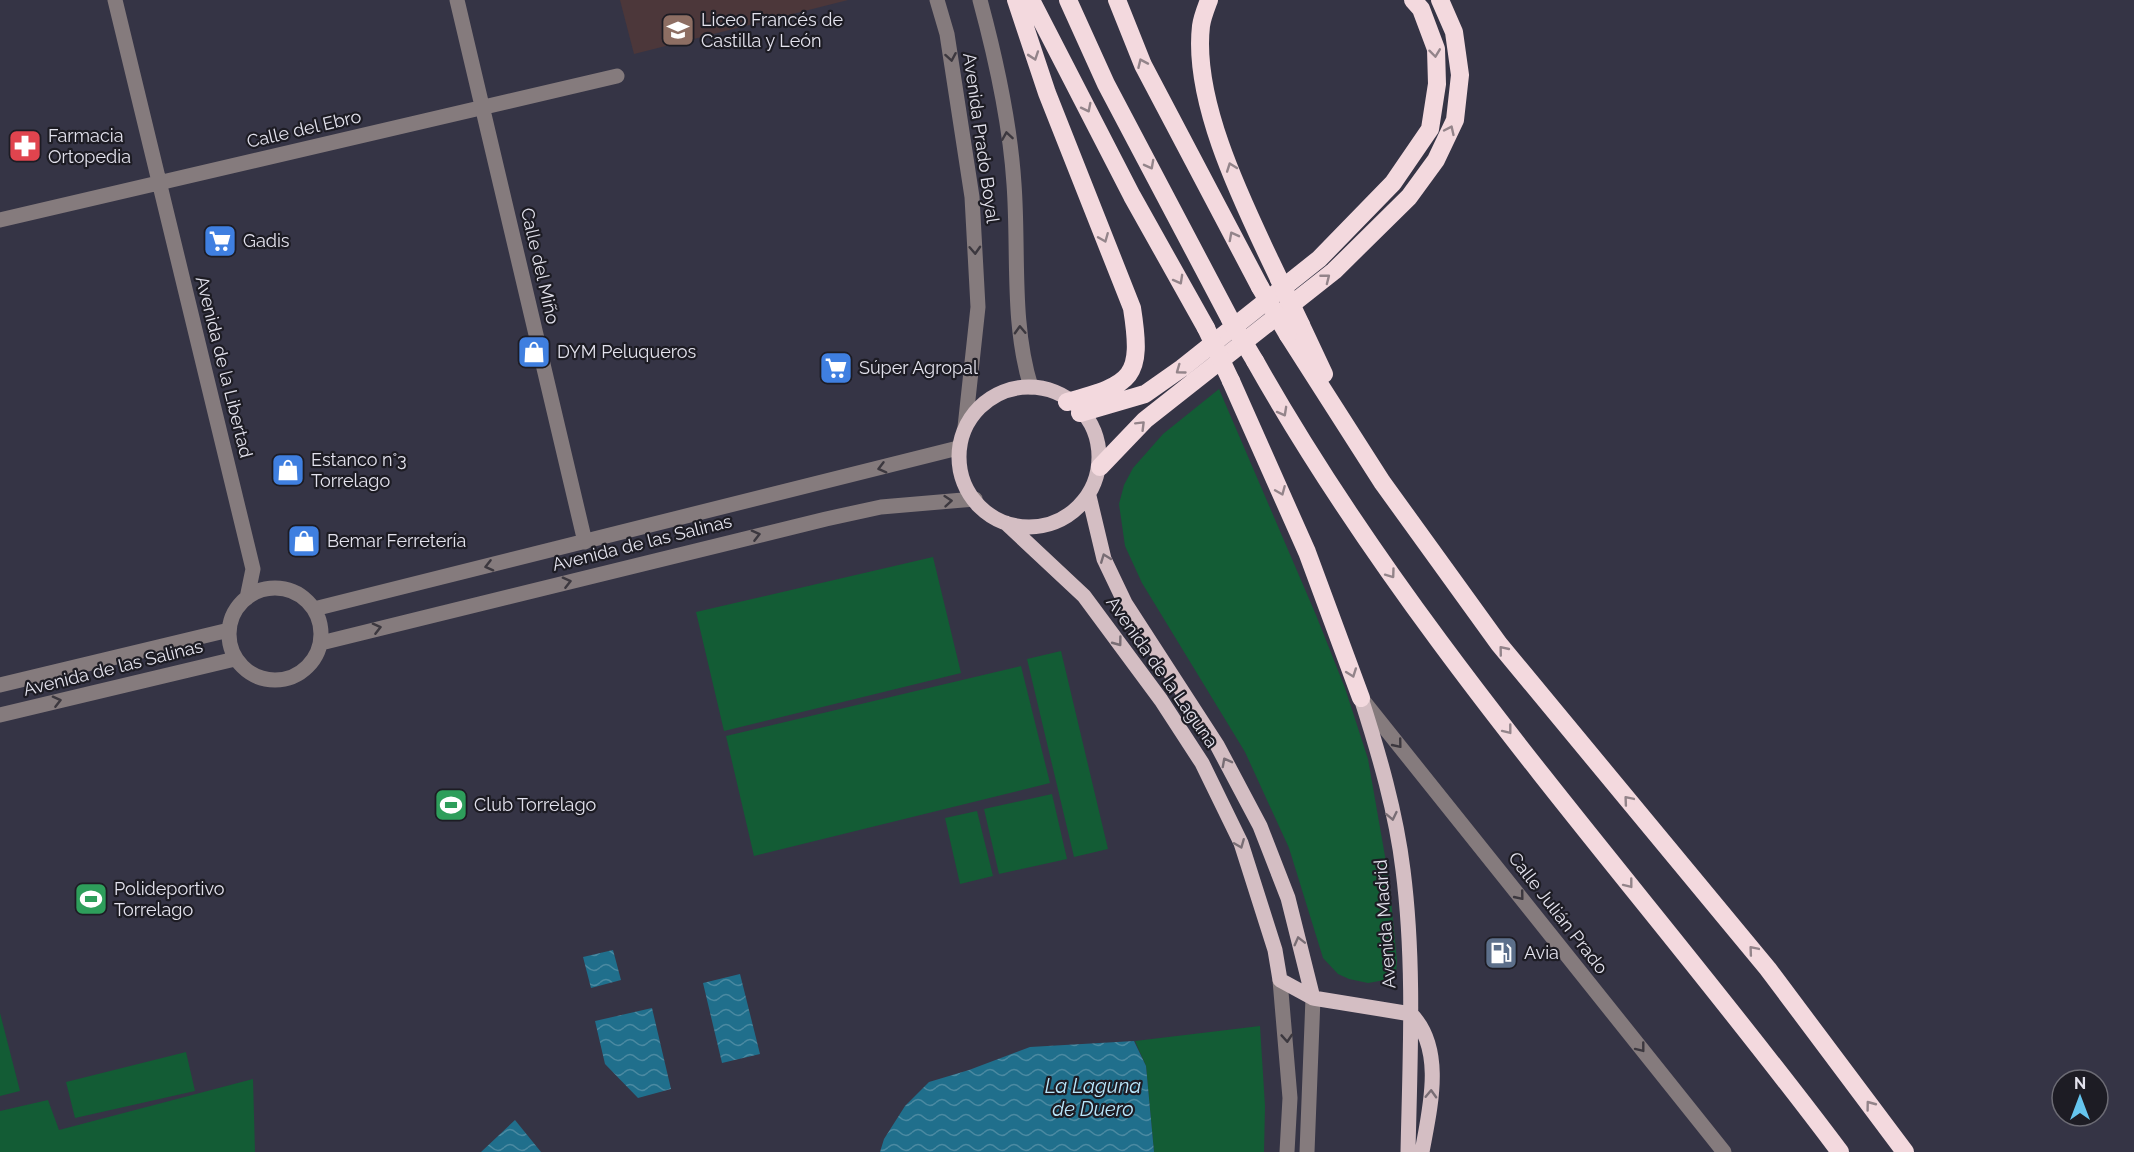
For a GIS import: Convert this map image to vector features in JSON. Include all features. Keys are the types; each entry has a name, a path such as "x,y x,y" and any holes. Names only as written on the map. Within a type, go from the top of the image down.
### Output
{"highway":[{"path":"1016,0 1047,93 1132,308 1136,338 1134,366 1122,383 1074,407"},
{"path":"1031,0 1132,196 1206,328 1307,552 1361,698"},
{"path":"1068,0 1106,84 1230,319 1290,425 1355,525 1475,688 1840,1152"},
{"path":"1116,0 1143,65 1260,287 1294,330 1359,445 1498,644 1768,969 1905,1152"},
{"path":"1209,0 1201,24 1200,60 1212,117 1244,203 1279,279 1294,330"},
{"path":"1074,407 1145,394 1182,368 1319,259 1393,183 1430,129 1437,84 1436,49 1421,9 1413,0"},
{"path":"1100,467 1145,420 1335,271 1409,197 1436,160 1455,120 1460,75 1454,32 1440,0"}],"main road":[{"path":"1031,387 1074,407 1095,436 1100,467 1089,496 1065,519 1049,526 1006,523 989,512 975,499 958,465 958,448 964,427 977,409 993,396 1011,388 1031,387"},
{"name":"Avenida de la Laguna","path":"1089,496 1104,559 1125,603 1217,745 1260,826 1288,898 1313,998"},
{"name":"Avenida de la Laguna","path":"1006,523 1084,596 1161,700 1202,763 1240,843 1275,950 1280,980"},
{"name":"Avenida Madrid","path":"1361,698 1381,763 1403,869 1409,943 1411,1014 1408,1152"},
{"path":"1280,980 1313,998 1411,1014 1422,1026 1428,1038 1432,1096 1422,1152"}],"street":[{"name":"Avenida de la Libertad","path":"115,0 253,569 247,598"},
{"name":"Calle del Miño","path":"457,0 585,542"},
{"name":"Avenida Prado Boyal","path":"937,0 947,34 972,197 978,307 964,427"},
{"name":"Avenida Prado Boyal","path":"980,0 994,55 1014,181 1021,354 1031,387"},
{"name":"Calle del Ebro","path":"0,220 617,76"},
{"name":"Avenida de las Salinas","path":"314,609 958,448"},
{"name":"Avenida de las Salinas","path":"321,643 826,519 881,507 975,499"},
{"path":"253,569 274,588 299,595 314,609 321,629 321,643 310,663 300,672 276,680 252,674 235,659 229,630 237,609 247,598 274,588"},
{"name":"Avenida de las Salinas","path":"0,685 229,630"},
{"name":"Avenida de las Salinas","path":"0,715 235,659"},
{"name":"Calle Julián Prado","path":"1361,698 1724,1152"},
{"name":"Avenida de la Laguna","path":"1280,980 1290,1098 1287,1152"},
{"name":"Avenida de la Laguna","path":"1307,1152 1313,998"}],"shaded area":[{"name":"Liceo Francés de Castilla y León","path":"620,0 848,0 634,54"}],"green space":[{"path":"1219,389 1316,615 1345,688 1368,759 1389,879 1397,961 1396,973 1386,974 1385,980 1368,983 1349,979 1338,974 1323,958 1289,848 1245,752 1142,583 1125,546 1119,504 1124,485 1133,468 1163,434"},
{"path":"933,557 961,673 724,731 696,612"},
{"path":"1061,651 1108,849 1074,857 1027,659"},
{"path":"1021,666 1050,783 754,856 726,736"},
{"path":"1052,794 1067,859 999,874 984,809"},
{"path":"977,811 993,876 960,884 945,818"},
{"path":"0,1013 20,1091 0,1096"},
{"path":"1260,1026 1265,1106 1264,1152 1154,1152 1146,1066 1135,1041"},
{"path":"186,1052 195,1091 75,1118 66,1082"},
{"path":"253,1079 255,1152 0,1152 0,1111 48,1100 59,1130"}],"water":[{"path":"613,950 621,980 591,988 583,957"},
{"path":"740,974 760,1054 722,1063 703,983"},
{"path":"652,1008 671,1089 638,1098 605,1064 595,1021"},
{"name":"La Laguna de Duero","path":"1134,1041 1146,1066 1154,1152 880,1152 884,1139 905,1106 929,1082 1030,1047"},
{"path":"515,1120 541,1152 481,1152"}],"place":[{"name":"Liceo Francés de Castilla y León","path":"678,30"},
{"name":"Farmacia Ortopedia","path":"25,146"},
{"name":"Gadis","path":"220,241"},
{"name":"DYM Peluqueros","path":"534,352"},
{"name":"Súper Agropal","path":"836,368"},
{"name":"Estanco n°3 Torrelago","path":"288,470"},
{"name":"Bemar Ferretería","path":"304,541"},
{"name":"Club Torrelago","path":"451,805"},
{"name":"Polideportivo Torrelago","path":"91,899"},
{"name":"Avia","path":"1501,953"}]}
